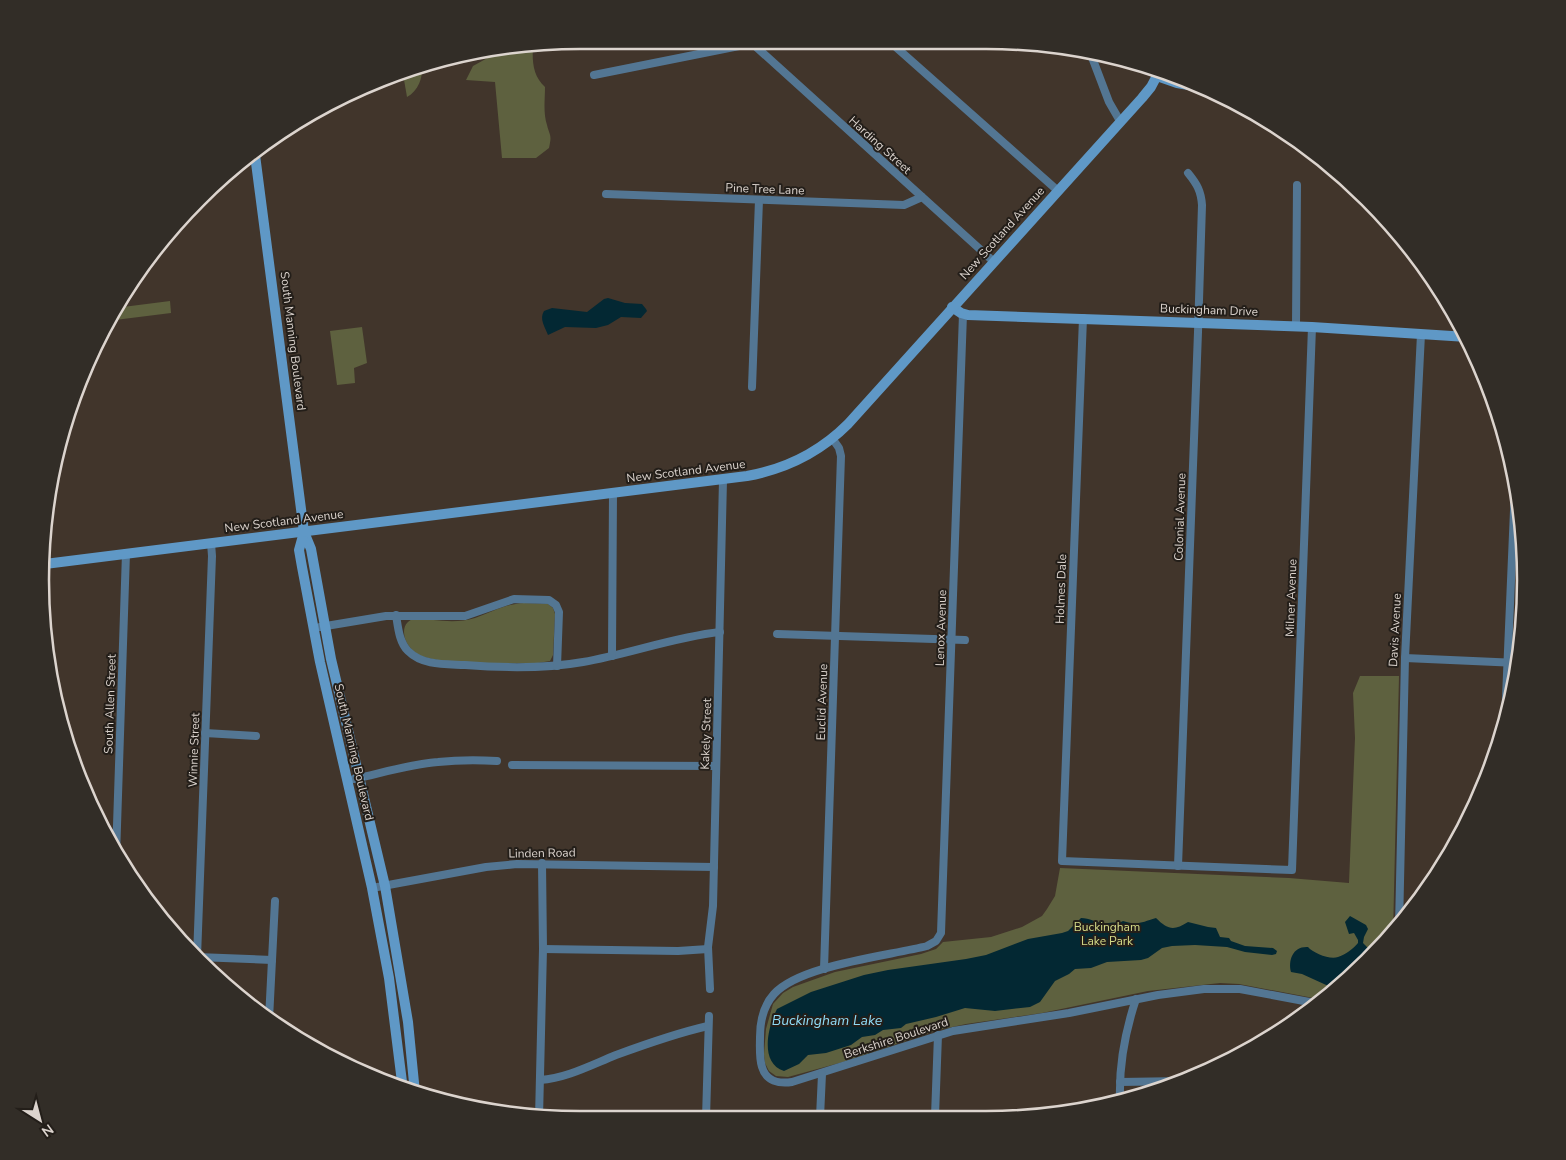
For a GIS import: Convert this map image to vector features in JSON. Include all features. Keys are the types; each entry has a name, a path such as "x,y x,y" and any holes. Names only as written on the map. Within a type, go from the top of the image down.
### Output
{"street":[{"name":"Harding Street","path":"594,75 732,49"},
{"name":"Harding Street","path":"757,49 993,261"},
{"path":"898,49 1057,190"},
{"path":"1093,60 1109,102 1120,121"},
{"name":"New Scotland Avenue","path":"49,563 723,480 755,475 783,467 813,452 848,424 1146,92 1156,77"},
{"name":"South Manning Boulevard","path":"256,160 304,532 311,549 325,626 384,886 408,1022 414,1085"},
{"name":"Colonial Avenue","path":"1178,866 1202,196 1198,185 1188,173"},
{"path":"1296,326 1297,185"},
{"name":"Pine Tree Lane","path":"606,194 904,205 922,197"},
{"path":"752,387 759,200"},
{"path":"952,307 963,314"},
{"name":"Buckingham Drive","path":"963,314 1296,326 1457,336"},
{"name":"Lenox Avenue","path":"936,941 940,936 942,928 963,314"},
{"name":"Holmes Dale","path":"1083,318 1062,861 1178,866"},
{"name":"Milner Avenue","path":"1178,866 1292,870 1312,327"},
{"name":"Davis Avenue","path":"1398,914 1405,658 1421,334"},
{"name":"Euclid Avenue","path":"824,969 841,456 840,448 832,438"},
{"name":"Kakely Street","path":"710,989 708,949 712,919 714,867 723,480"},
{"path":"612,656 613,493"},
{"path":"1506,690 1513,517"},
{"name":"South Manning Boulevard","path":"304,532 299,550 313,628 347,781 365,851 389,978 402,1080"},
{"name":"Winnie Street","path":"197,948 212,556 210,543"},
{"name":"South Allen Street","path":"117,839 126,554"},
{"path":"313,628 396,615 460,617 476,614 501,602 514,599 550,600 556,605 559,612 557,666"},
{"path":"396,615 400,638 404,646 413,655 422,660 443,664 488,667 557,666 720,632"},
{"path":"777,634 965,640"},
{"path":"1405,658 1511,663"},
{"path":"206,733 256,736"},
{"path":"347,781 399,768 437,762 457,760 497,761"},
{"path":"512,765 716,766"},
{"path":"539,1109 543,949 542,863"},
{"name":"Linden Road","path":"372,888 496,866 542,863 714,867"},
{"path":"269,1010 275,901"},
{"name":"Berkshire Boulevard","path":"936,941 931,945 918,949 824,969 794,981 774,995 767,1004 760,1033 760,1061 764,1073 770,1079 785,1083 822,1074 938,1035 977,1027 1060,1015 1136,999 1204,989 1234,988 1308,1002"},
{"path":"543,949 678,951 708,949"},
{"path":"206,957 272,960"},
{"path":"389,978 400,976"},
{"path":"1120,1094 1124,1046 1136,999"},
{"path":"706,1111 709,1016"},
{"path":"395,1023 408,1022"},
{"path":"540,1080 568,1075 622,1053 683,1032 708,1026"},
{"path":"935,1111 938,1035"},
{"path":"820,1111 822,1074"},
{"path":"1120,1082 1161,1081"}],"green space":[{"path":"533,51 534,68 538,78 545,87 544,106 550,138 549,148 536,158 502,158 495,82 466,80 473,66 490,57"},
{"path":"422,73 419,84 407,97 404,79"},
{"path":"170,301 171,313 117,320 124,307"},
{"path":"362,327 367,363 354,368 355,383 337,385 330,331"},
{"path":"524,603 548,604 553,608 555,614 553,655 550,661 538,663 462,663 433,659 418,654 405,639 405,627 409,621 415,618 445,621 468,620 505,607"},
{"name":"Buckingham Lake Park","path":"1360,676 1399,676 1393,920 1362,956 1313,998 1239,984 1220,983 1148,991 1042,1013 938,1030 843,1062 788,1077 776,1076 769,1071 765,1063 764,1054 766,1029 773,1004 783,993 793,987 835,972 921,954 936,949 943,942 991,937 1022,927 1042,916 1047,909 1055,896 1060,868 1289,878 1349,883 1355,738 1353,693"}],"water":[{"path":"608,298 625,303 642,304 647,311 641,318 621,317 608,325 596,328 565,327 548,335 542,320 544,311 552,308 587,312"},
{"path":"1350,916 1366,925 1368,929 1363,943 1369,949 1362,956 1328,986 1302,974 1291,972 1291,959 1295,951 1303,947 1308,947 1314,952 1331,958 1349,952 1358,943 1358,940 1354,933 1349,934 1345,922"},
{"name":"Buckingham Lake","path":"1081,918 1103,923 1119,923 1123,921 1136,923 1156,918 1171,928 1179,927 1188,922 1216,928 1220,937 1229,938 1231,941 1245,946 1273,948 1277,951 1276,954 1272,955 1245,952 1227,947 1195,945 1162,948 1148,958 1141,960 1107,962 1091,968 1075,969 1055,981 1040,1002 1030,1007 995,1011 965,1008 906,1024 901,1028 883,1030 875,1035 862,1037 851,1045 826,1053 808,1055 799,1064 784,1071 776,1067 771,1060 768,1052 769,1034 777,1009 811,992 864,975 986,955 1028,939 1068,931"}]}
